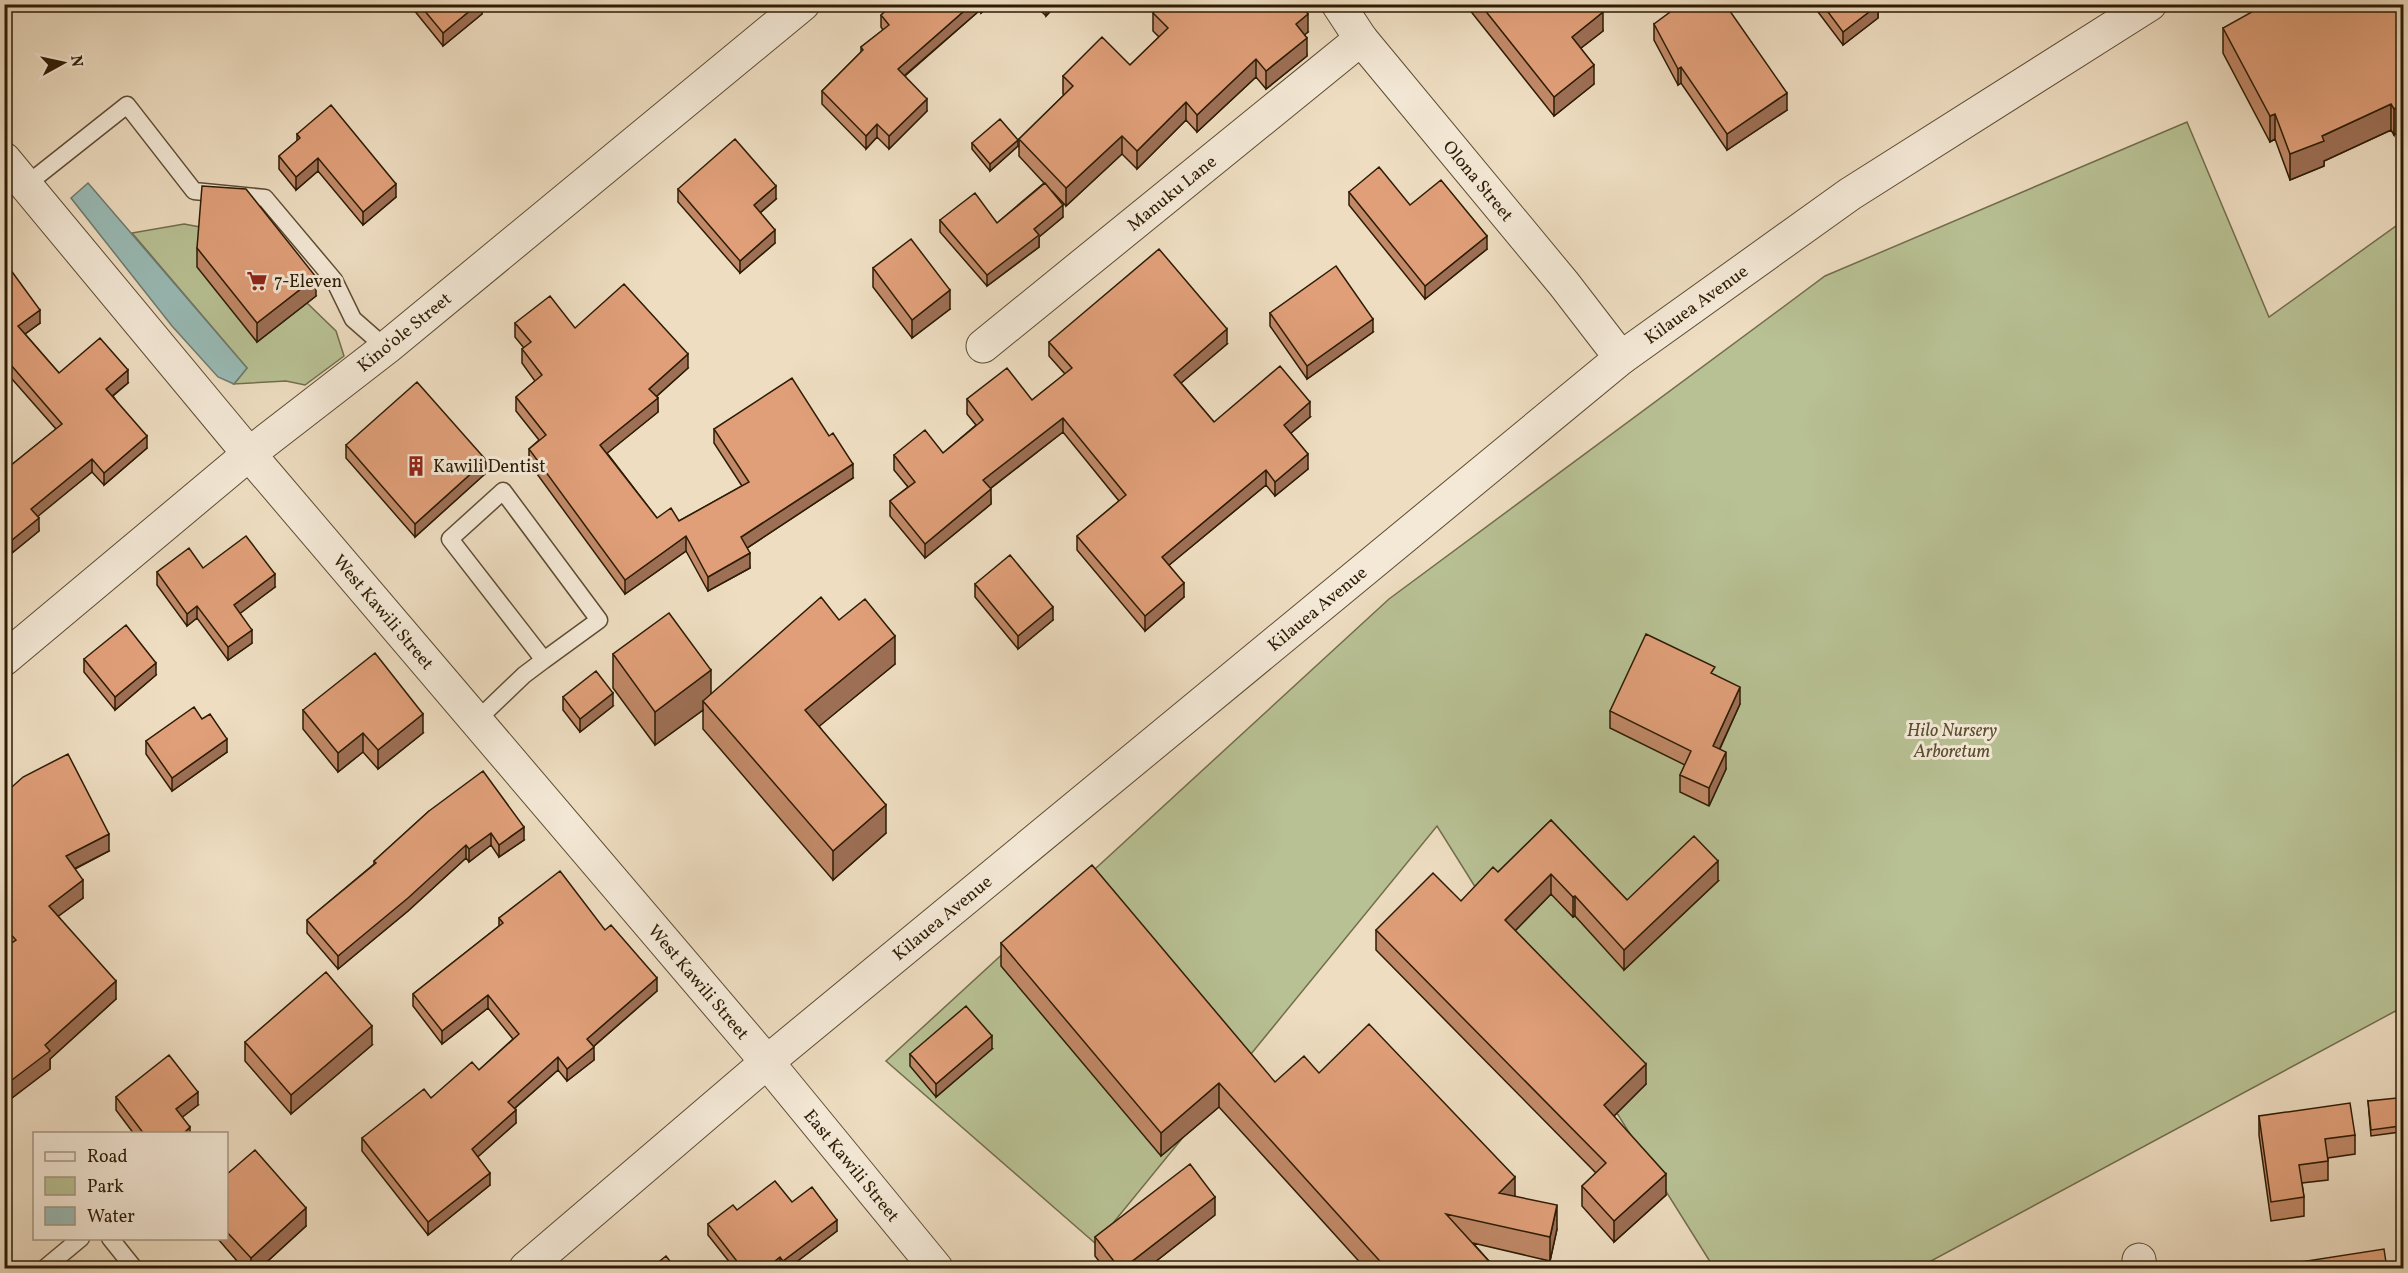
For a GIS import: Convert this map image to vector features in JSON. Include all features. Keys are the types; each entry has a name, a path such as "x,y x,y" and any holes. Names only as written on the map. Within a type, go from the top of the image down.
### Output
{"street":[{"name":"Kinoʻole Street","path":"4,659 249,454 386,348 802,4"},
{"name":"Olona Street","path":"1338,4 1361,39 1564,284 1621,358"},
{"name":"Kilauea Avenue","path":"526,1269 767,1062 1621,358 1850,194 2150,4"},
{"name":"Manuku Lane","path":"983,346 1361,39"},
{"name":"West Kawili Street","path":"4,159 249,454 767,1062"},
{"name":"East Kawili Street","path":"767,1062 936,1269"}],"lane":[{"path":"26,185 127,105 194,191 265,198 334,280 353,319 386,348"},
{"path":"476,721 524,675 599,620 503,491 450,539 544,660"},
{"path":"45,1269 80,1240"},
{"path":"111,1240 134,1269"}],"green space":[{"name":"Hilo Nursery Arboretum","path":"2187,122 2269,317 2403,221 2403,1007 1918,1268 1714,1268 1437,826 1096,1244 886,1061 1389,599 1825,276"},
{"path":"184,224 200,227 257,342 307,303 336,331 344,356 305,385 286,381 234,384 247,368 132,233"}],"water":[{"path":"88,183 247,368 234,384 218,377 172,326 71,198"}],"building":[{"path":"419,4 478,4 443,33"},
{"path":"893,4 972,4 898,69 927,99 889,136 877,124 866,136 822,91 863,50 861,47 889,25 881,15"},
{"path":"1161,4 1204,4 1208,8 1212,4 1300,4 1308,14 1296,24 1307,38 1266,71 1256,59 1197,115 1186,102 1137,151 1122,136 1066,188 1019,139 1073,86 1063,76 1102,37 1130,65 1168,28 1153,13"},
{"path":"1480,4 1597,4 1603,12 1572,37 1594,65 1554,97"},
{"path":"1681,4 1725,4 1787,93 1727,134 1681,67 1678,69 1654,24"},
{"path":"1822,4 1878,4 1878,5 1843,32"},
{"path":"2266,4 2403,4 2403,104 2394,109 2391,104 2322,136 2324,141 2290,154 2275,114 2270,116 2223,28"},
{"path":"331,105 396,184 363,212 318,158 296,177 279,156 300,138 297,134"},
{"path":"1000,119 1018,140 990,164 972,143"},
{"path":"735,139 776,186 754,205 775,230 740,261 678,189"},
{"path":"1379,167 1410,205 1441,180 1487,236 1425,286 1349,192"},
{"path":"1045,183 1063,205 1034,229 1039,235 987,275 940,220 975,193 997,223"},
{"name":"7-Eleven","path":"202,186 246,189 316,277 257,323 197,248"},
{"path":"911,239 950,290 912,320 873,268"},
{"path":"1159,249 1227,329 1174,375 1214,422 1280,366 1310,402 1284,425 1308,454 1275,482 1266,470 1162,557 1184,583 1145,616 1077,536 1126,495 1063,418 983,480 991,489 925,544 890,501 915,482 894,455 925,430 943,453 983,420 967,399 1007,368 1032,400 1072,368 1049,342"},
{"path":"1336,266 1373,319 1307,366 1270,313"},
{"path":"10,269 40,310 18,326 59,373 100,338 128,370 106,389 147,436 104,473 92,459 31,509 39,518 12,540 4,530 4,459 10,466 62,424 4,357 4,273"},
{"path":"624,284 688,354 649,389 658,398 600,445 657,518 671,508 679,521 749,482 714,429 792,378 829,436 833,433 853,464 741,537 750,553 708,577 686,536 625,580 529,449 546,435 516,397 542,375 522,349 531,342 515,323 550,296 575,328"},
{"name":"Kawili Dentist","path":"417,382 486,460 415,524 346,445"},
{"path":"246,536 275,574 234,605 252,630 228,647 197,606 187,614 157,572 189,548 203,568"},
{"path":"1010,555 1053,607 1018,636 975,584"},
{"path":"821,597 839,620 865,599 895,636 805,710 886,805 833,851 703,701"},
{"path":"669,613 711,670 655,712 613,654"},
{"path":"126,625 156,663 115,697 84,659"},
{"path":"1646,634 1715,667 1711,673 1740,687 1713,746 1726,752 1709,788 1680,775 1691,751 1610,711"},
{"path":"375,653 423,714 378,750 363,733 338,753 303,710"},
{"path":"596,671 613,693 580,719 563,697"},
{"path":"194,707 202,719 210,714 227,739 172,778 146,741"},
{"path":"68,754 109,834 66,856 83,880 49,906 116,981 45,1045 50,1051 4,1086 4,948 16,940 4,927 4,794 23,777"},
{"path":"483,771 524,827 499,845 491,833 469,849 466,845 408,898 338,956 307,920 376,863 374,861 429,811"},
{"path":"1551,820 1627,900 1694,836 1718,861 1624,950 1575,896 1573,897 1551,874 1505,920 1646,1064 1604,1105 1666,1174 1614,1221 1582,1186 1606,1163 1376,930 1433,873 1461,901 1493,867 1498,872"},
{"path":"1092,865 1275,1082 1304,1056 1319,1073 1369,1024 1515,1177 1499,1193 1557,1205 1550,1237 1446,1214 1496,1269 1387,1269 1219,1083 1161,1133 1001,943"},
{"path":"560,871 605,930 611,925 657,978 587,1039 594,1047 567,1069 558,1057 508,1102 516,1110 472,1149 490,1173 428,1222 362,1138 424,1089 431,1098 472,1062 479,1070 519,1034 488,995 442,1031 413,994 503,923 499,918"},
{"path":"326,972 372,1026 291,1095 245,1042"},
{"path":"966,1006 992,1036 936,1084 910,1054"},
{"path":"169,1055 198,1092 176,1109 190,1127 185,1132 142,1132 116,1097"},
{"path":"2397,1098 2400,1126 2371,1130 2368,1101"},
{"path":"2350,1103 2355,1135 2325,1139 2328,1161 2299,1165 2304,1197 2271,1202 2259,1116"},
{"path":"255,1150 306,1208 251,1258 228,1233 228,1173"},
{"path":"1190,1164 1215,1197 1120,1269 1095,1237"},
{"path":"775,1181 792,1202 812,1187 837,1220 783,1261 780,1257 765,1269 743,1269 708,1224 733,1205 737,1210"},
{"path":"2384,1249 2387,1269 2261,1269 2261,1268"},
{"path":"666,1256 676,1269 650,1269"},
{"path":"1989,1263 1993,1269 1982,1269"}],"place":[{"name":"7-Eleven","path":"257,281"},
{"name":"Kawili Dentist","path":"416,466"}]}
